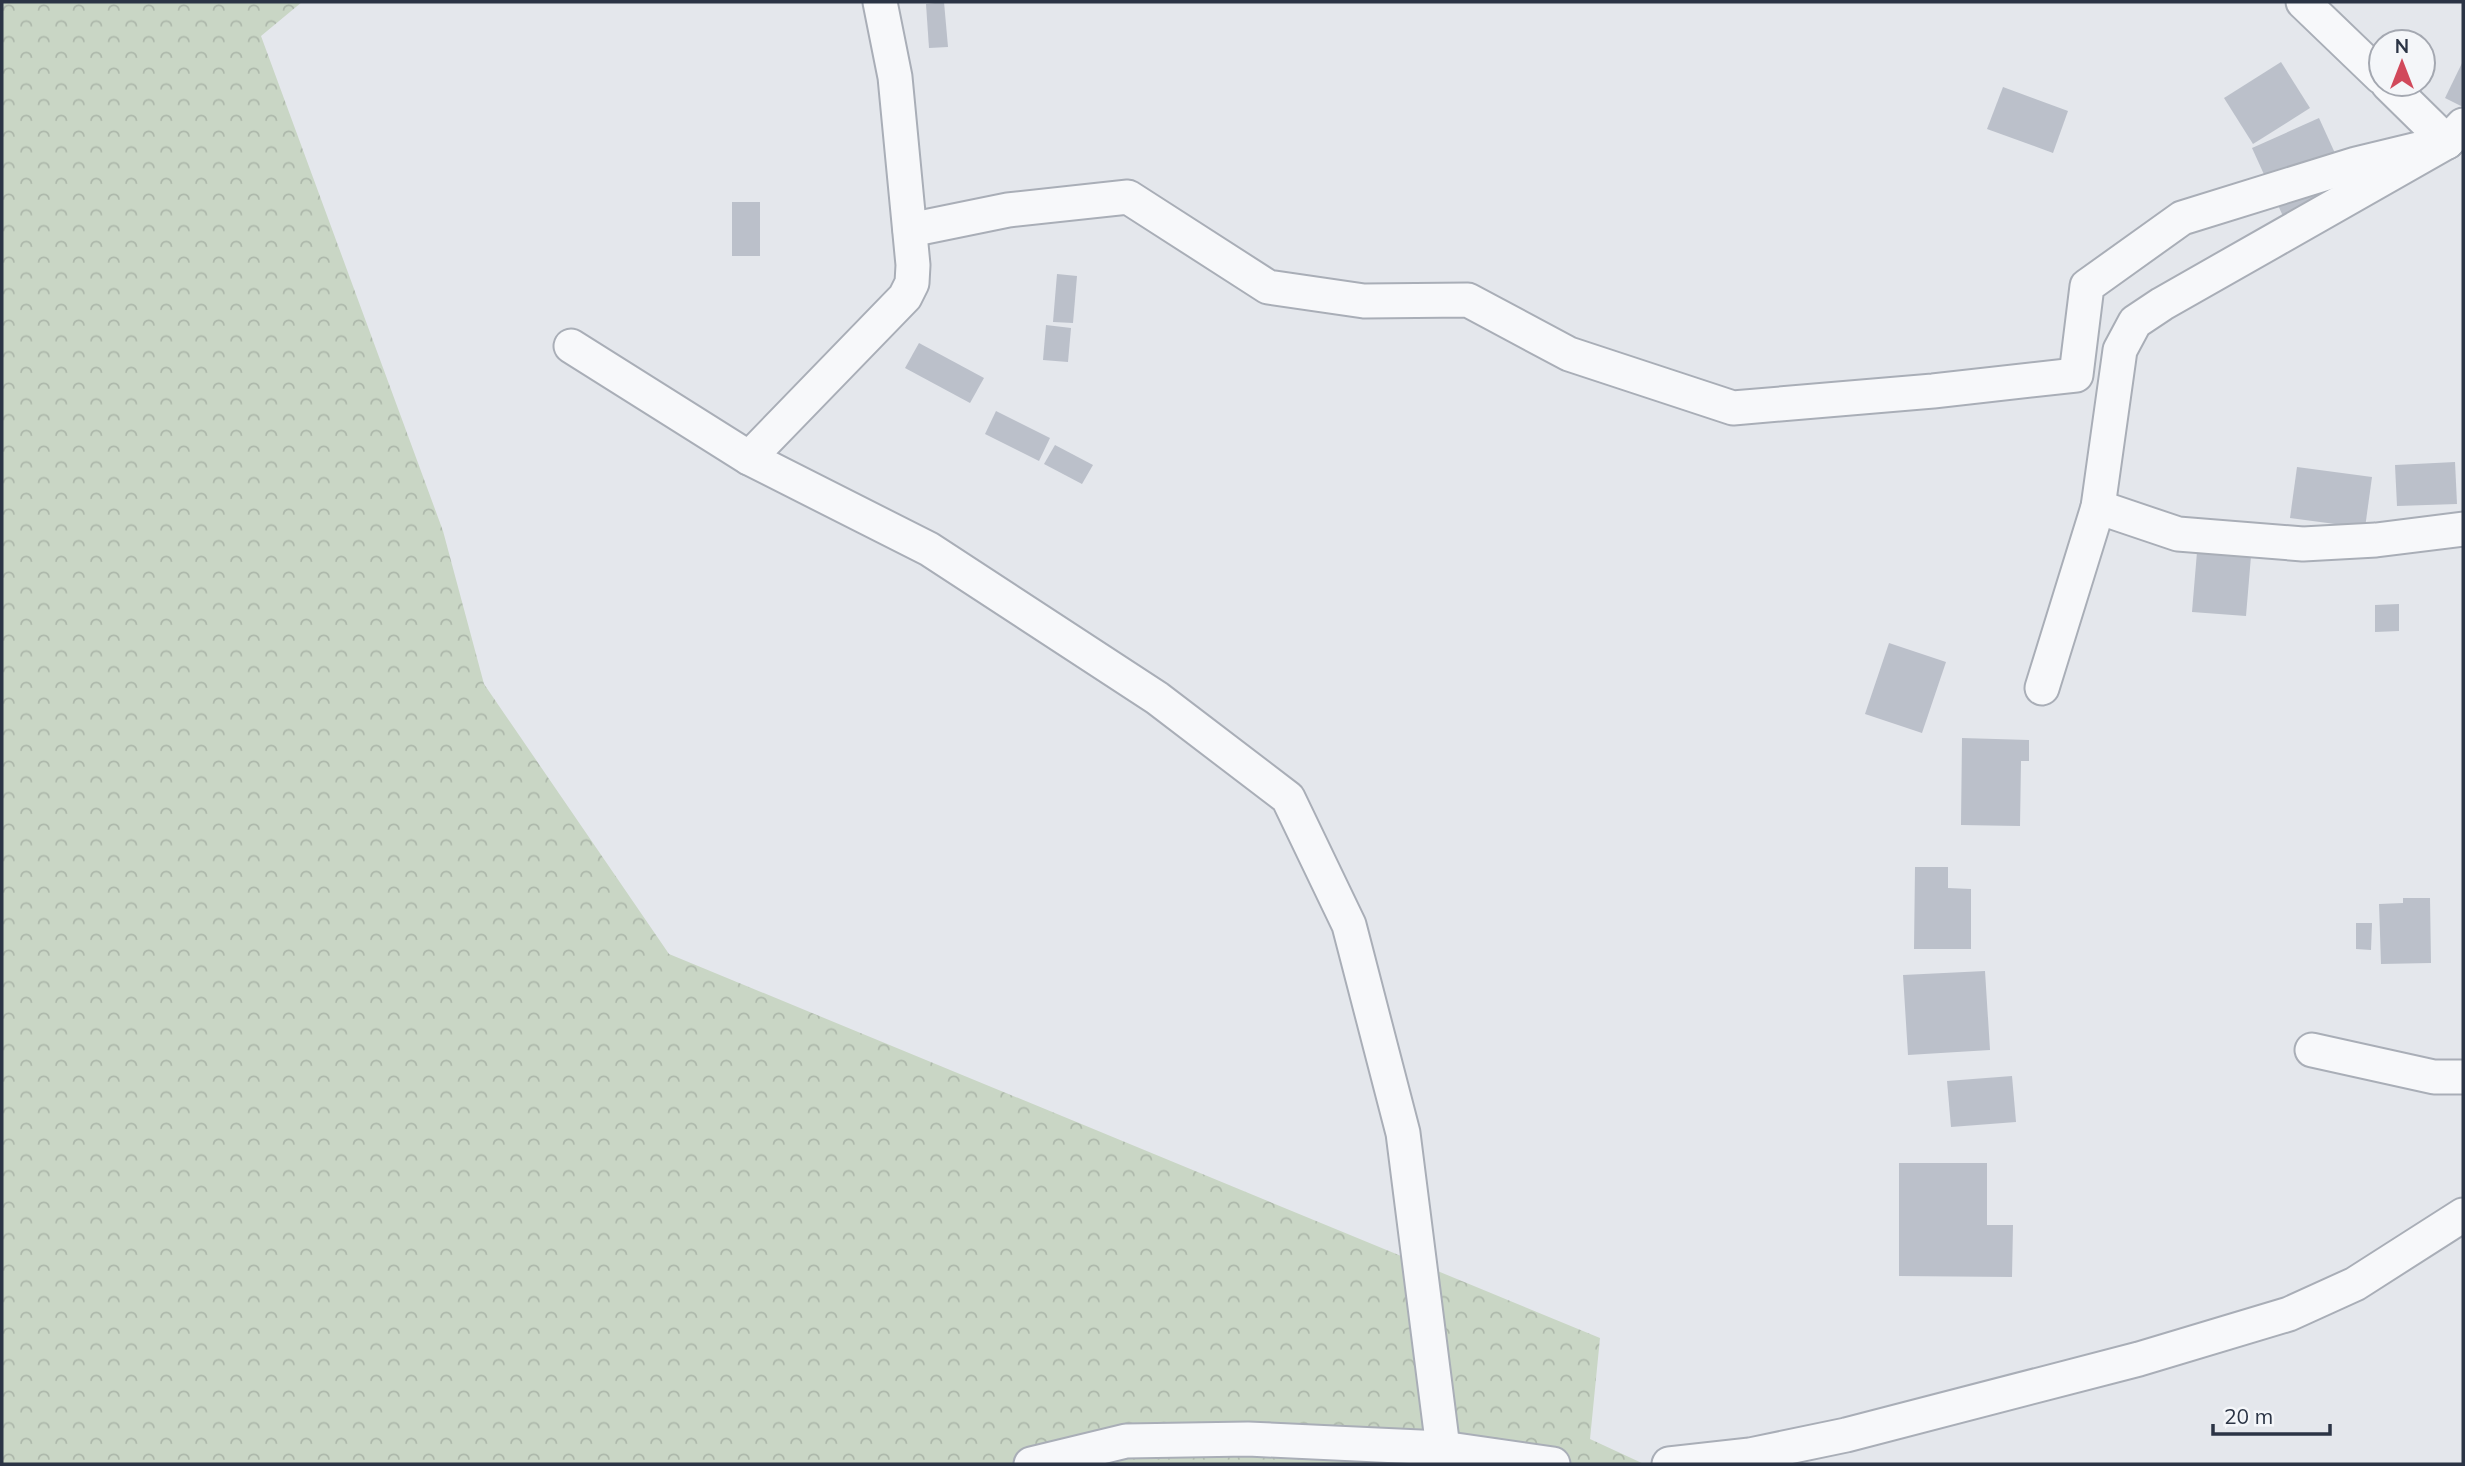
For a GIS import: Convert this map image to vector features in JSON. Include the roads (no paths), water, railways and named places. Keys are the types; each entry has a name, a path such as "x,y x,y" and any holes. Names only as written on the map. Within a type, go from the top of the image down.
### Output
{"street":[{"path":"749,457 905,297 912,283 910,230 895,77 880,2"},
{"path":"2303,2 2367,64"},
{"path":"2407,98 2455,133"},
{"path":"910,230 1008,210 1128,197 1268,287 1364,301 1468,300 1569,354 1733,408 1933,391 2076,375 2087,286 2182,218 2455,133"},
{"path":"2042,688 2098,507 2120,350 2136,322 2162,304 2455,133"},
{"path":"571,346 749,457 929,549 1157,698 1288,798 1349,925 1403,1133 1443,1456"},
{"path":"2098,507 2178,534 2303,544 2376,540 2463,529"},
{"path":"2312,1050 2434,1077 2463,1077"},
{"path":"1669,1464 1750,1455 1846,1436 2139,1359 2289,1314 2354,1284 2463,1215"},
{"path":"1031,1464 1126,1441 1248,1439 1553,1464"}]}
